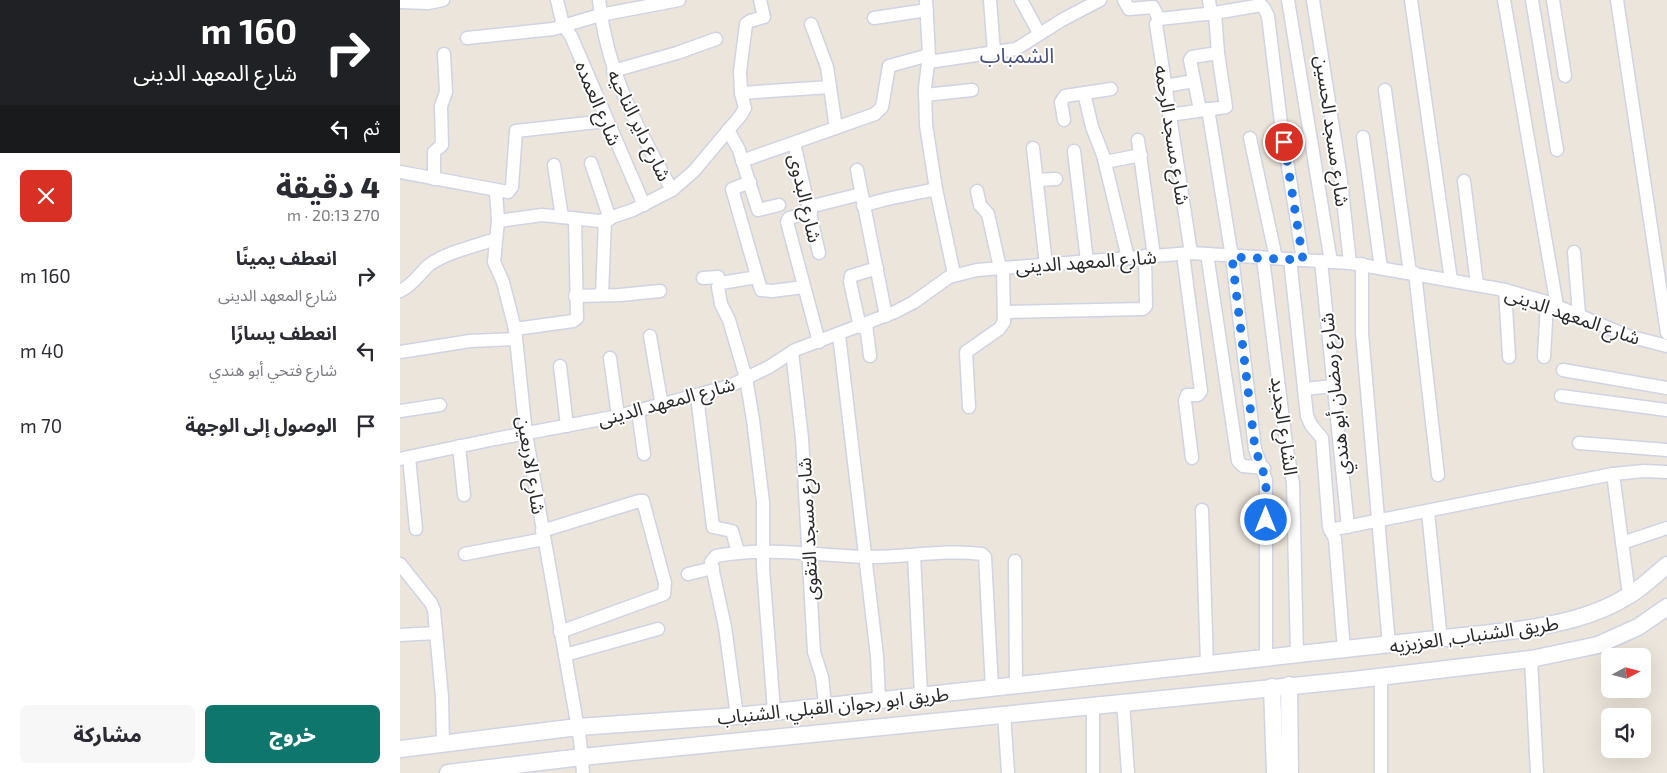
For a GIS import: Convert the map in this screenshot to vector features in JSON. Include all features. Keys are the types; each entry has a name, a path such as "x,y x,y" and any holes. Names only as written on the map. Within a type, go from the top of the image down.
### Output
{"street":[{"path":"400,2 428,3 443,0"},
{"name":"شارع العمده","path":"557,0 563,25 571,36 606,121 644,205"},
{"name":"شارع داير الناحيه","path":"598,0 613,71 640,133 672,190"},
{"path":"467,38 553,29 600,15 679,0"},
{"path":"498,221 520,217 607,219 644,205 672,190 694,171 721,141 745,108 740,72 746,24 764,17 760,0"},
{"path":"990,0 994,52"},
{"path":"1021,0 1039,34"},
{"path":"742,160 836,128 879,111 889,66 929,59 1016,49 1100,0"},
{"path":"1124,0 1129,9 1153,7 1159,19 1213,13 1255,5 1264,8 1268,16 1281,123 1303,260"},
{"path":"1169,116 1227,105 1213,13 1209,0"},
{"name":"شارع رمضان أبو هندي","path":"1288,0 1326,261 1332,386 1348,527"},
{"name":"شارع مسجد الحسين","path":"1313,0 1356,264 1390,646"},
{"path":"1411,0 1451,280"},
{"path":"1504,0 1552,304 1544,357"},
{"path":"1532,0 1557,150"},
{"path":"1553,0 1565,76"},
{"path":"1617,0 1667,333"},
{"path":"874,18 927,5 929,59 925,95 928,144 954,274"},
{"name":"شارع مسجد الرحمه","path":"1159,19 1156,24 1187,254 1202,391 1198,395 1187,396 1184,401 1192,458"},
{"path":"811,24 824,56 836,128"},
{"path":"613,71 654,60 716,39"},
{"path":"1218,53 1190,58 1194,81 1204,110 1232,257 1255,448 1264,468 1266,480 1266,658"},
{"path":"434,179 434,152 442,145 441,106 446,92 444,54"},
{"path":"1165,86 1194,81"},
{"path":"742,93 830,87"},
{"path":"925,95 972,90"},
{"path":"1064,120 1062,98 1065,96 1111,90"},
{"path":"1385,90 1413,273 1438,475"},
{"path":"1084,93 1092,127 1105,162 1128,258"},
{"path":"400,172 496,192 508,192 511,190 516,131 606,121"},
{"path":"728,130 742,160 759,211 778,204"},
{"path":"1363,136 1381,268"},
{"name":"الشارع الجديد","path":"1250,138 1269,258 1286,444 1293,483 1298,655"},
{"path":"1004,312 1143,309 1146,306 1150,256 1138,140"},
{"name":"شارع البدوى","path":"794,142 819,253"},
{"path":"1033,148 1046,265"},
{"path":"1074,151 1087,261"},
{"path":"1105,162 1141,155"},
{"path":"591,163 607,219 602,295"},
{"path":"554,164 562,217"},
{"path":"857,170 886,316"},
{"path":"1037,180 1056,179"},
{"path":"1464,181 1477,284"},
{"path":"750,182 732,189 762,290 804,287"},
{"path":"819,342 787,222 789,218 810,210 862,200 900,198 936,189"},
{"path":"969,407 966,352 999,329 1004,322 1001,268 988,214 980,205 977,191"},
{"name":"شارع الاربعين","path":"496,192 498,221 494,262 503,282 515,334 526,434 581,750"},
{"path":"400,352 515,334 576,320 575,219"},
{"path":"400,291 407,288 429,266 439,260 496,239"},
{"path":"1574,252 1579,314"},
{"name":"شارع المعهد الدينى","path":"405,458 638,412 697,396 746,378 792,352 886,316 914,302 954,274 1001,268 1187,254 1356,264 1505,290 1579,314 1615,331 1667,346"},
{"path":"1206,254 1238,461 1243,466 1264,468"},
{"path":"1290,259 1309,422 1322,438 1330,530 1335,540 1344,650"},
{"path":"870,356 850,282 851,276 877,268"},
{"path":"703,278 718,277 721,283"},
{"path":"721,283 757,277"},
{"path":"721,283 718,287 721,304 729,320 746,378 763,502 763,552 774,711"},
{"path":"1505,290 1509,357"},
{"path":"575,296 660,291"},
{"path":"839,335 877,656 879,699"},
{"path":"650,336 662,406"},
{"name":"شارع مسجد التقوى","path":"792,352 802,438 814,652 822,677 825,705"},
{"path":"610,358 618,416"},
{"path":"560,366 567,426"},
{"path":"1563,370 1667,388"},
{"path":"1304,389 1332,386"},
{"path":"697,396 713,527 717,530 732,531 738,552"},
{"path":"1561,396 1667,410"},
{"path":"400,411 440,405"},
{"path":"638,412 644,454"},
{"path":"1579,443 1667,450"},
{"path":"459,446 464,495"},
{"path":"405,458 416,529"},
{"path":"1330,530 1612,474 1644,471 1667,472"},
{"path":"1612,474 1629,596"},
{"path":"465,554 543,535 638,501 643,502 666,583 664,594 560,632"},
{"path":"1202,510 1207,664"},
{"path":"1428,512 1441,640"},
{"path":"1622,543 1667,528"},
{"path":"737,716 725,627 711,562 713,557 738,552 808,552 865,557 982,554 985,557 992,688"},
{"path":"914,555 921,695"},
{"path":"1015,562 1016,686"},
{"path":"400,564 431,603 442,697 443,744"},
{"name":"طريق الشنباب, العزيزيه","path":"1266,658 1441,640 1570,621 1591,615 1629,596 1667,565"},
{"path":"688,574 713,568"},
{"name":"طريق الشنباب, العزيزيه","path":"1280,686 1381,677 1531,659 1577,651 1605,643 1638,628 1667,607"},
{"path":"564,655 658,629"},
{"path":"400,635 436,633"},
{"name":"طريق ابو رجوان القبلي, الشنباب","path":"448,773 581,750 737,716 1266,658"},
{"path":"1531,659 1537,773"},
{"path":"1381,677 1381,773"},
{"path":"1275,773 1280,686"},
{"path":"1280,686 1290,773"},
{"name":"طريق ابو رجوان القبلي, الشنباب","path":"400,749 443,744 581,750 1004,713 1280,686"},
{"path":"1123,702 1128,773"},
{"path":"1092,773 1093,704"},
{"path":"1004,713 1008,773"}],"district":[{"name":"الشمباب","path":"1017,54"}],"route":[{"path":"1266,520 1266,480 1264,468 1258,459 1255,448 1232,257 1303,260 1284,142"}]}
